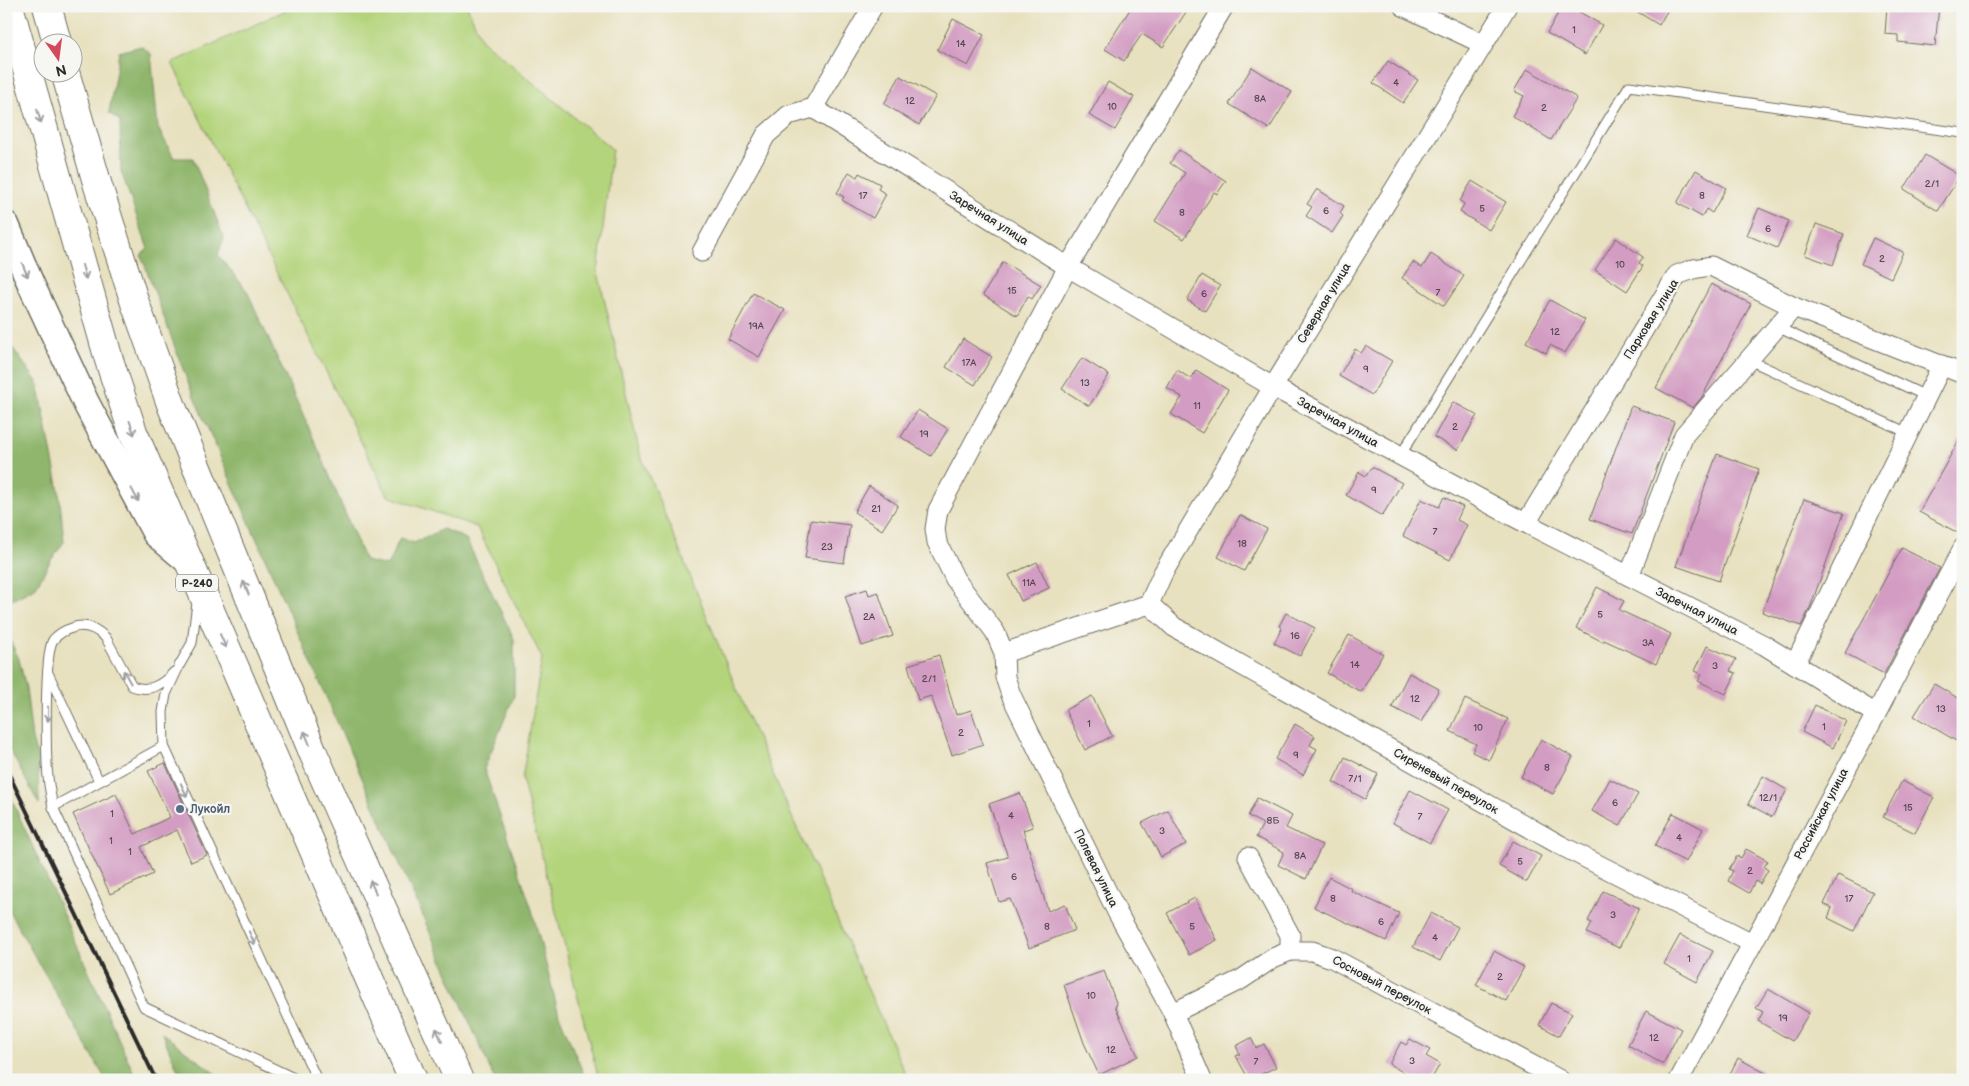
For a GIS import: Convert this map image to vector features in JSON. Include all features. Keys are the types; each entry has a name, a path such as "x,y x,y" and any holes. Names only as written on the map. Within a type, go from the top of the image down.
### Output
{"highway":[{"name":"Р-240","path":"9,6 109,360 133,432 413,1080"},
{"path":"47,6 54,32"},
{"path":"68,82 126,276 172,407 314,755 459,1080"}],"street":[{"path":"702,252 766,135 789,114 813,108 873,6"},
{"path":"1149,604 1004,653 995,632 955,579 943,557 934,529 938,510 1068,267 1224,6"},
{"path":"1402,6 1483,44"},
{"name":"Северная улица","path":"1149,604 1163,573 1273,387 1507,6"},
{"name":"Заречная улица","path":"813,108 1068,267 1273,387 1526,523 1764,645 1876,714"},
{"path":"6,225 86,403 156,534 188,561"},
{"name":"Парковая улица","path":"1526,523 1677,275 1693,269 1711,266 1794,307 1942,364 1963,374"},
{"path":"1629,576 1684,436 1794,307"},
{"path":"1795,664 1942,364"},
{"name":"Российская улица","path":"1679,1080 1963,548"},
{"name":"Сиреневый переулок","path":"1149,604 1174,626 1551,840 1752,943"},
{"name":"Полевая улица","path":"1004,653 1005,677 1011,695 1118,914 1173,1014 1202,1080"},
{"path":"1248,857 1290,935 1290,951"},
{"name":"Сосновый переулок","path":"1173,1014 1242,979 1273,958 1290,951 1312,951 1332,958 1560,1080"}],"lane":[{"path":"1400,456 1629,86 1963,133"},
{"path":"1777,327 1926,396"},
{"path":"1749,360 1908,433"},
{"path":"200,588 192,644 166,694 163,712 164,746 317,1080"},
{"path":"179,666 168,679 146,690 132,686 106,638 100,632 87,626 75,627 62,632 53,640 49,650 47,671 48,777 53,807 144,1007 298,1080"},
{"path":"47,671 99,782"},
{"path":"53,807 164,746"}],"green space":[{"path":"295,6 467,6 482,40 612,149 598,272 640,454 751,724 908,1080 599,1080 522,779 542,658 477,527 388,496 172,63"},
{"path":"141,46 151,54 158,128 174,158 193,158 224,238 218,255 247,291 320,453 365,561 387,566 400,538 414,543 443,529 466,539 514,639 514,696 484,769 532,910 559,1015 586,1080 495,1080 190,388 141,255 148,249 121,171 120,121 109,113 119,52"},
{"path":"6,339 38,383 59,491 64,542 35,588 6,603"},
{"path":"6,632 19,659 26,688 32,739 38,760 39,804 6,743"},
{"path":"6,788 137,1080 106,1080 6,906"},
{"path":"162,1033 224,1080 182,1080"}],"building":[{"path":"1132,6 1190,6 1163,47 1142,34 1124,61 1105,49"},
{"path":"1562,6 1569,6 1602,25 1585,55 1547,33"},
{"path":"1628,6 1670,6 1659,25"},
{"path":"1887,6 1939,6 1935,46 1898,42 1898,35 1885,34"},
{"path":"953,19 984,35 968,66 937,50"},
{"path":"1388,61 1418,80 1403,103 1373,83"},
{"path":"1252,67 1292,92 1269,129 1229,104"},
{"path":"1527,69 1577,98 1551,140 1512,116 1524,96 1514,91"},
{"path":"900,76 936,96 919,125 884,104"},
{"path":"1108,82 1134,97 1115,130 1089,115"},
{"path":"1179,150 1226,181 1217,194 1214,192 1184,239 1155,221 1185,173 1170,163"},
{"path":"1925,155 1960,176 1938,211 1904,189"},
{"path":"1696,170 1726,188 1712,213 1706,209 1702,217 1677,203"},
{"path":"849,172 857,177 859,173 880,184 878,189 886,194 873,218 842,200 844,197 837,193"},
{"path":"1472,181 1506,202 1489,230 1460,212 1464,204 1460,201"},
{"path":"1317,189 1344,206 1340,213 1343,216 1332,233 1306,216 1312,207 1307,204"},
{"path":"1759,208 1789,221 1777,248 1747,235"},
{"path":"1816,224 1844,234 1833,265 1805,255"},
{"path":"1616,238 1643,257 1639,263 1643,266 1627,291 1595,270"},
{"path":"1873,238 1903,252 1891,278 1861,264"},
{"path":"1431,254 1464,276 1444,306 1402,278 1413,262 1422,268"},
{"path":"1003,262 1041,285 1032,299 1028,296 1017,316 983,295"},
{"path":"1202,275 1220,286 1205,311 1187,300"},
{"path":"1711,284 1751,304 1702,397 1693,408 1656,388"},
{"path":"753,293 785,310 759,357 728,339"},
{"path":"1550,300 1585,320 1565,353 1550,345 1546,353 1526,342"},
{"path":"963,339 992,357 975,385 946,367"},
{"path":"1366,346 1392,361 1372,395 1339,376 1355,349 1361,353"},
{"path":"1082,358 1109,375 1089,406 1062,389"},
{"path":"1177,370 1191,379 1196,370 1228,390 1202,433 1171,414 1182,397 1167,388"},
{"path":"1453,402 1477,415 1458,450 1434,437"},
{"path":"1631,406 1674,422 1632,534 1590,519"},
{"path":"918,410 948,429 931,456 901,437"},
{"path":"1963,433 1963,524 1958,533 1919,512"},
{"path":"1717,454 1759,469 1719,581 1676,566"},
{"path":"1372,467 1402,483 1382,516 1346,495 1359,472 1366,476"},
{"path":"869,486 898,505 882,530 854,512"},
{"path":"1444,497 1463,507 1457,520 1467,525 1450,560 1403,536 1421,499 1439,507"},
{"path":"1804,499 1844,513 1810,608 1801,626 1762,612"},
{"path":"1240,515 1267,529 1244,571 1218,557"},
{"path":"811,520 850,525 844,563 805,558"},
{"path":"1902,548 1940,568 1884,674 1845,653"},
{"path":"1037,562 1049,588 1021,601 1009,575"},
{"path":"1597,587 1624,601 1619,610 1671,634 1656,664 1604,640 1603,642 1576,628"},
{"path":"867,589 869,595 878,592 893,636 862,646 845,596"},
{"path":"1286,613 1315,628 1300,656 1274,643 1282,628 1279,626"},
{"path":"1349,635 1383,654 1361,692 1327,673"},
{"path":"1707,646 1736,659 1730,671 1736,673 1726,694 1698,681 1702,674 1695,671"},
{"path":"939,655 956,715 971,710 983,744 952,755 931,696 918,700 908,665"},
{"path":"1409,673 1439,689 1421,722 1392,707"},
{"path":"1934,684 1963,701 1963,735 1958,742 1914,716"},
{"path":"1092,696 1112,736 1085,750 1065,710"},
{"path":"1465,699 1508,719 1489,760 1472,752 1476,744 1450,731"},
{"path":"1815,705 1846,721 1833,748 1802,732"},
{"path":"1295,724 1315,736 1310,745 1317,749 1303,775 1275,759"},
{"path":"1541,739 1573,757 1553,794 1521,777"},
{"path":"1345,757 1378,774 1365,799 1333,782"},
{"path":"165,763 207,855 191,862 177,830 141,847 153,874 110,894 73,814 116,794 135,834 170,817 148,771"},
{"path":"1763,776 1787,790 1772,817 1748,804"},
{"path":"1610,779 1638,794 1620,826 1592,811"},
{"path":"1902,781 1934,797 1915,833 1883,817"},
{"path":"1410,790 1448,810 1430,843 1393,823"},
{"path":"1020,793 1033,827 1023,830 1048,911 1065,904 1075,930 1029,948 1010,899 999,902 987,863 1008,857 989,804"},
{"path":"1257,798 1292,816 1286,828 1322,845 1306,879 1278,865 1284,852 1256,837 1263,824 1248,816"},
{"path":"1168,810 1186,844 1161,857 1142,823"},
{"path":"1673,813 1703,829 1686,862 1655,846"},
{"path":"1513,841 1541,856 1527,882 1499,866"},
{"path":"1746,849 1768,861 1764,867 1768,870 1760,884 1755,881 1749,893 1728,881 1733,871 1729,869 1737,856 1741,858"},
{"path":"1838,875 1873,892 1854,931 1828,918 1832,908 1824,904"},
{"path":"1329,877 1352,889 1351,891 1399,913 1386,941 1314,907"},
{"path":"1603,891 1639,908 1619,948 1587,933 1592,923 1588,921"},
{"path":"1195,898 1217,940 1189,955 1167,913"},
{"path":"1431,913 1458,927 1440,961 1413,947"},
{"path":"1680,935 1713,951 1697,982 1664,964"},
{"path":"1494,951 1524,967 1506,1001 1476,985"},
{"path":"1104,971 1117,1005 1115,1006 1138,1056 1099,1075 1084,1043 1064,985"},
{"path":"1768,989 1809,1013 1792,1041 1758,1021 1763,1012 1756,1008"},
{"path":"1551,1003 1572,1013 1559,1036 1539,1025"},
{"path":"1646,1011 1681,1029 1663,1064 1628,1045"},
{"path":"1251,1038 1256,1048 1264,1044 1276,1067 1249,1080 1236,1056 1240,1054 1236,1046"},
{"path":"1410,1039 1430,1050 1426,1056 1440,1064 1431,1080 1416,1080 1389,1064 1401,1042 1406,1045"},
{"path":"1738,1058 1778,1080 1727,1080"}],"railway":[{"path":"6,768 156,1080"}],"place":[{"name":"Лукойл","path":"180,809"}]}
